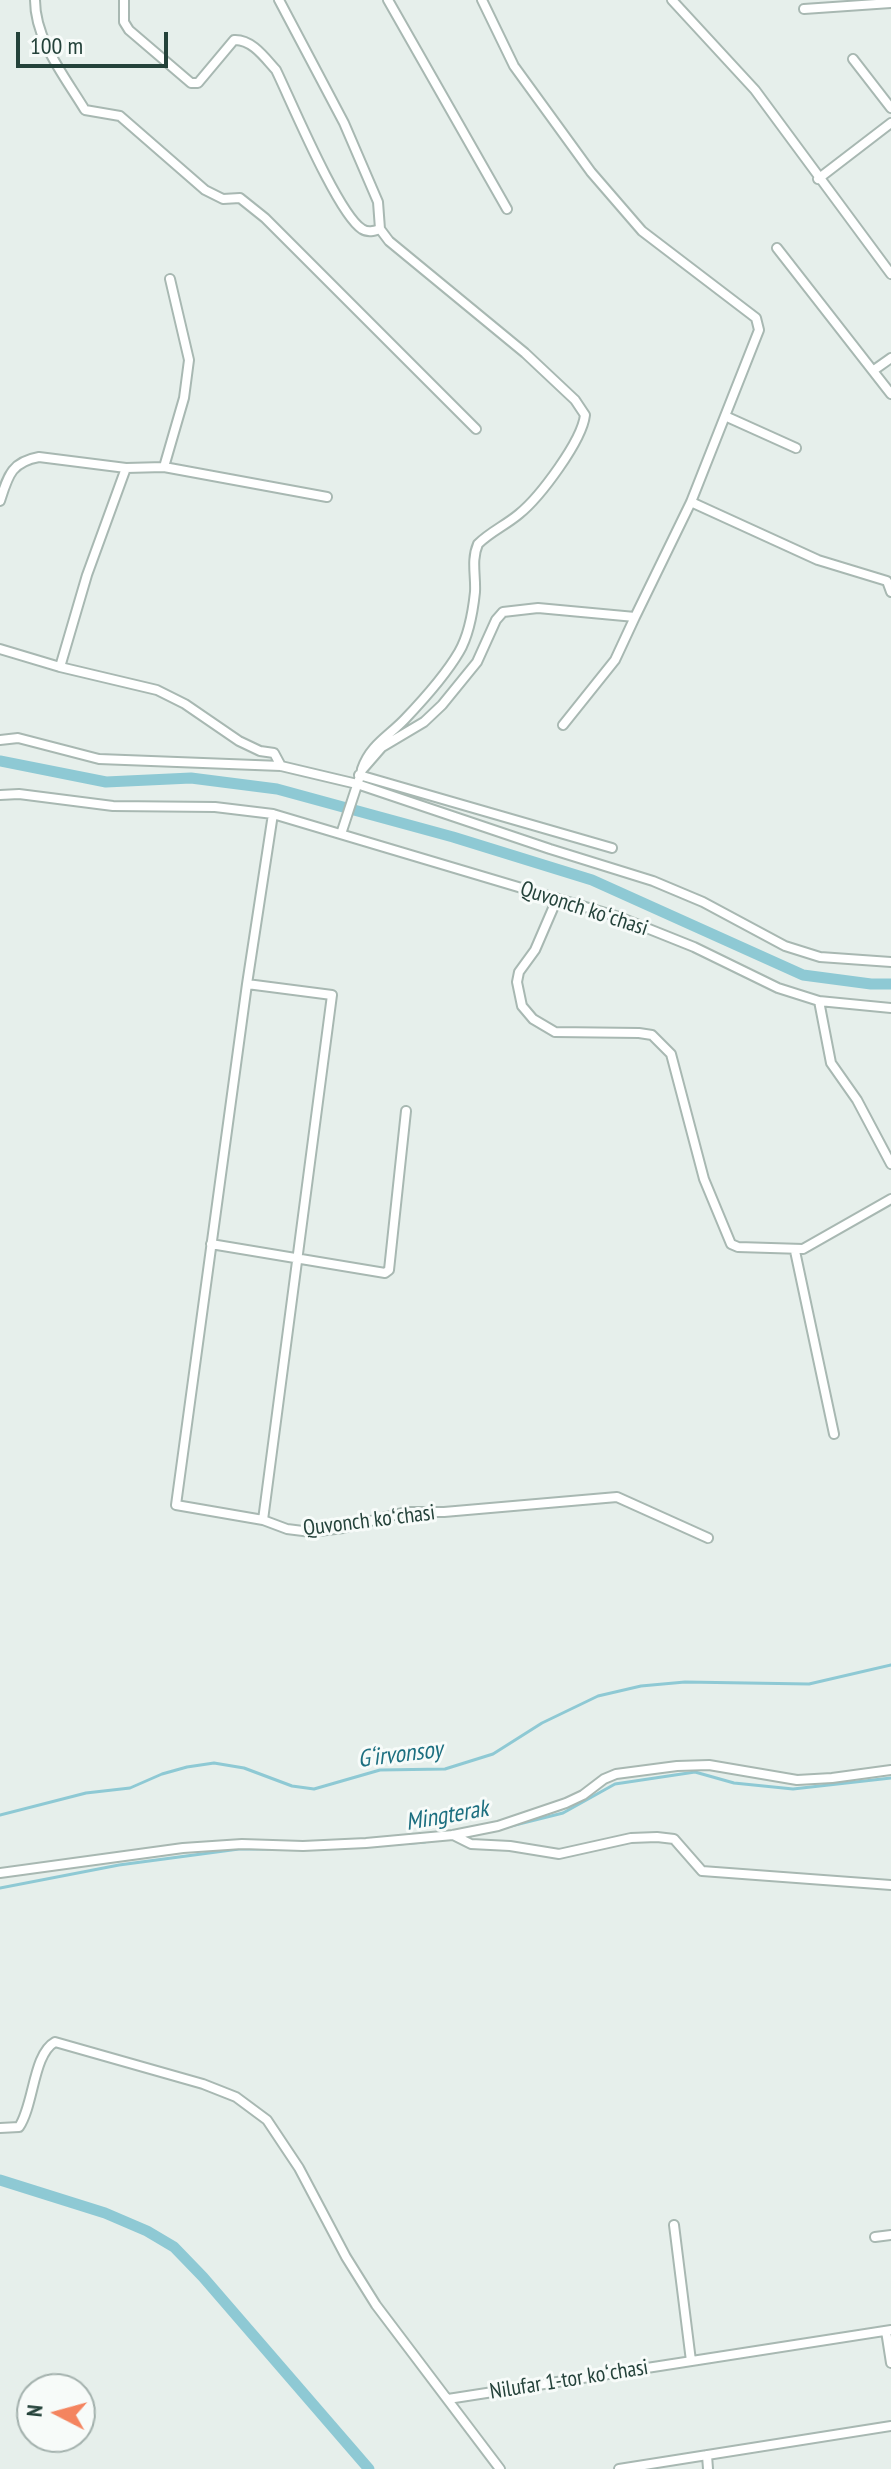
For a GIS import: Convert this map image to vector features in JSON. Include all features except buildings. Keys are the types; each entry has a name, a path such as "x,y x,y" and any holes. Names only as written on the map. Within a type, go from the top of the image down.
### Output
{"street":[{"path":"35,0 46,47 85,110 120,116 205,190 223,199 240,198 265,218 476,429"},
{"path":"124,0 124,22 129,30 191,83 198,83 234,40 242,40 262,54 276,70 340,203 363,229 380,229"},
{"path":"279,0 344,123 378,202 380,229 389,241 525,353 575,400 585,415 584,427 548,482 522,513 478,544 474,564 475,591 462,647 449,669 403,722 380,739 366,758 341,834"},
{"path":"388,0 507,209"},
{"path":"482,0 514,66 591,172 642,231 756,318 759,330 691,502 615,660 563,725"},
{"path":"672,0 755,90 891,274"},
{"path":"804,9 891,3"},
{"path":"853,59 891,108"},
{"path":"818,179 891,123"},
{"path":"777,248 891,394"},
{"path":"164,467 184,398 189,360 170,279"},
{"path":"874,370 891,358"},
{"path":"725,416 796,448"},
{"path":"0,501 6,481 16,465 25,459 39,457 126,468 164,467 327,497"},
{"path":"60,667 92,562 126,468"},
{"path":"691,502 818,560 887,581 891,592"},
{"path":"359,776 382,747 424,722 461,683 477,662 496,620 503,612 538,608 635,617"},
{"path":"0,649 157,690 175,698 239,741 260,751 274,753 281,766"},
{"path":"0,740 18,738 99,759 281,766 359,776 612,848"},
{"path":"359,776 550,849 653,881 703,902 785,946 820,957 891,962"},
{"name":"Quvonch koʻchasi","path":"0,795 19,794 113,806 215,807 273,814 619,917 694,947 778,988 819,1001 891,1008"},
{"name":"Quvonch koʻchasi","path":"273,814 176,1505 311,1532 343,1528 406,1512 444,1512 617,1497 708,1538"},
{"path":"557,899 535,950 519,972 517,982 522,1006 533,1019 555,1032 639,1033 652,1035 661,1042 675,1065 704,1179 731,1244 795,1251 814,1244 891,1199"},
{"path":"247,984 332,995 263,1520"},
{"path":"819,1001 831,1063 857,1100 891,1164"},
{"path":"211,1244 385,1273 389,1270 406,1111"},
{"path":"795,1251 834,1434"},
{"path":"0,1873 183,1848 366,1843 453,1835 498,1826 566,1803 616,1774 709,1765 797,1780 891,1770"},
{"path":"453,1835 471,1844 510,1846 559,1854 612,1841 657,1837 674,1839 702,1871 891,1885"},
{"path":"0,2128 19,2127 25,2117 42,2055 55,2042 190,2080 236,2097 254,2109 276,2130 376,2305 500,2469"},
{"path":"674,2225 691,2361"},
{"path":"875,2237 891,2235"},
{"path":"889,2330 891,2363"},
{"name":"Nilufar 1-tor koʻchasi","path":"448,2399 889,2330"},
{"path":"619,2469 891,2426"},
{"path":"707,2455 708,2469"}],"waterway":[{"path":"0,761 106,782 191,778 277,789 453,837 592,880 803,975 891,984"},
{"name":"G‘irvonsoy","path":"0,1815 86,1793 130,1788 162,1774 214,1763 244,1768 292,1786 314,1789 380,1770 445,1769 493,1754 542,1723 598,1696 641,1686 685,1682 809,1684 891,1665"},
{"name":"Mingterak","path":"507,1827 563,1813 615,1784 695,1772 734,1783 793,1789 891,1778"},
{"name":"Mingterak","path":"357,1847 425,1842"},
{"name":"Mingterak","path":"0,1888 119,1865 239,1849 281,1849"},
{"path":"0,2180 105,2213 147,2231 174,2247 369,2469"}]}
